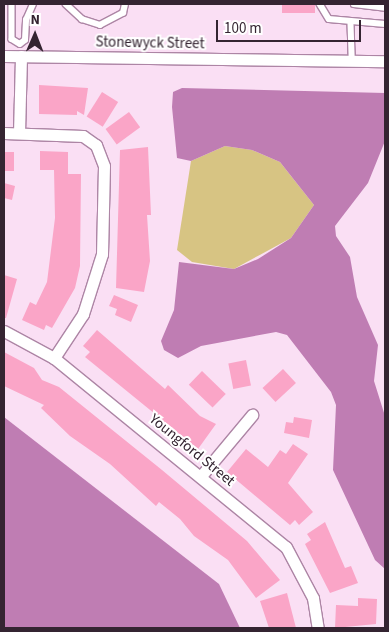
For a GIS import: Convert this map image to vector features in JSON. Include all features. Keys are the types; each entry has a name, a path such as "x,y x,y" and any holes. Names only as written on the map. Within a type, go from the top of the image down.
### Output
{"street":[{"name":"Stonewyck Street","path":"4,56 385,61"},
{"path":"19,133 21,56"},
{"path":"4,133 83,136 96,145 104,166 102,254 83,314 54,358"},
{"name":"Youngford Street","path":"4,331 54,358 286,547 313,598 318,628"},
{"path":"201,476 252,415"}],"lane":[{"path":"12,4 12,39 20,44"},
{"path":"20,44 25,40 26,20 33,4"},
{"path":"66,4 82,20 100,25 123,13 125,4"},
{"path":"320,4 329,19 351,24 385,24"},
{"path":"354,4 385,8"},
{"path":"351,24 352,60"},
{"path":"20,44 21,56"}],"shaded area":[{"path":"182,88 385,93 385,141 368,183 335,226 336,236 350,257 357,297 378,345 374,381 385,416 385,569 375,560 333,470 336,405 331,392 287,335 276,332 201,346 178,358 164,350 161,341 174,310 179,262 234,269 258,259 291,238 314,205 280,162 252,150 225,146 191,161 177,158 172,107 173,92"},
{"path":"225,146 252,150 280,162 314,205 291,238 234,269 192,262 177,250 191,161"},
{"path":"4,417 219,584 240,628 4,628"}],"building":[{"path":"282,4 315,4 315,13 282,13"},
{"path":"39,85 88,88 84,115 77,111 77,115 39,114"},
{"path":"102,92 118,102 103,127 87,117"},
{"path":"129,112 140,127 117,144 106,129"},
{"path":"148,147 151,215 147,215 150,261 144,292 116,288 120,150"},
{"path":"40,151 68,152 68,174 81,174 80,266 75,288 52,328 46,325 44,330 22,320 30,302 36,305 47,282 55,218 54,170 40,170"},
{"path":"4,152 14,152 14,171 4,171"},
{"path":"4,183 15,186 12,200 4,198"},
{"path":"4,275 17,279 6,318 4,318"},
{"path":"114,295 138,305 131,322 115,315 117,309 109,306"},
{"path":"97,330 165,389 168,385 200,416 216,424 198,449 85,357 90,352 83,346"},
{"path":"4,352 34,368 42,380 59,387 162,470 247,541 280,580 256,598 228,560 194,536 180,519 159,502 156,506 110,464 70,436 41,408 44,405 4,386"},
{"path":"246,360 251,386 233,389 228,363"},
{"path":"283,369 296,383 275,402 263,388"},
{"path":"202,371 226,394 213,408 189,385"},
{"path":"294,417 312,420 309,438 284,433 286,422 293,423"},
{"path":"293,444 308,454 288,483 313,512 299,525 295,520 290,525 227,472 246,449 268,467 280,450 286,454"},
{"path":"325,522 345,568 351,566 358,583 330,593 305,544 311,540 307,534"},
{"path":"287,593 296,628 269,628 260,601"},
{"path":"358,598 377,599 376,624 335,628 336,605 358,606"}]}
